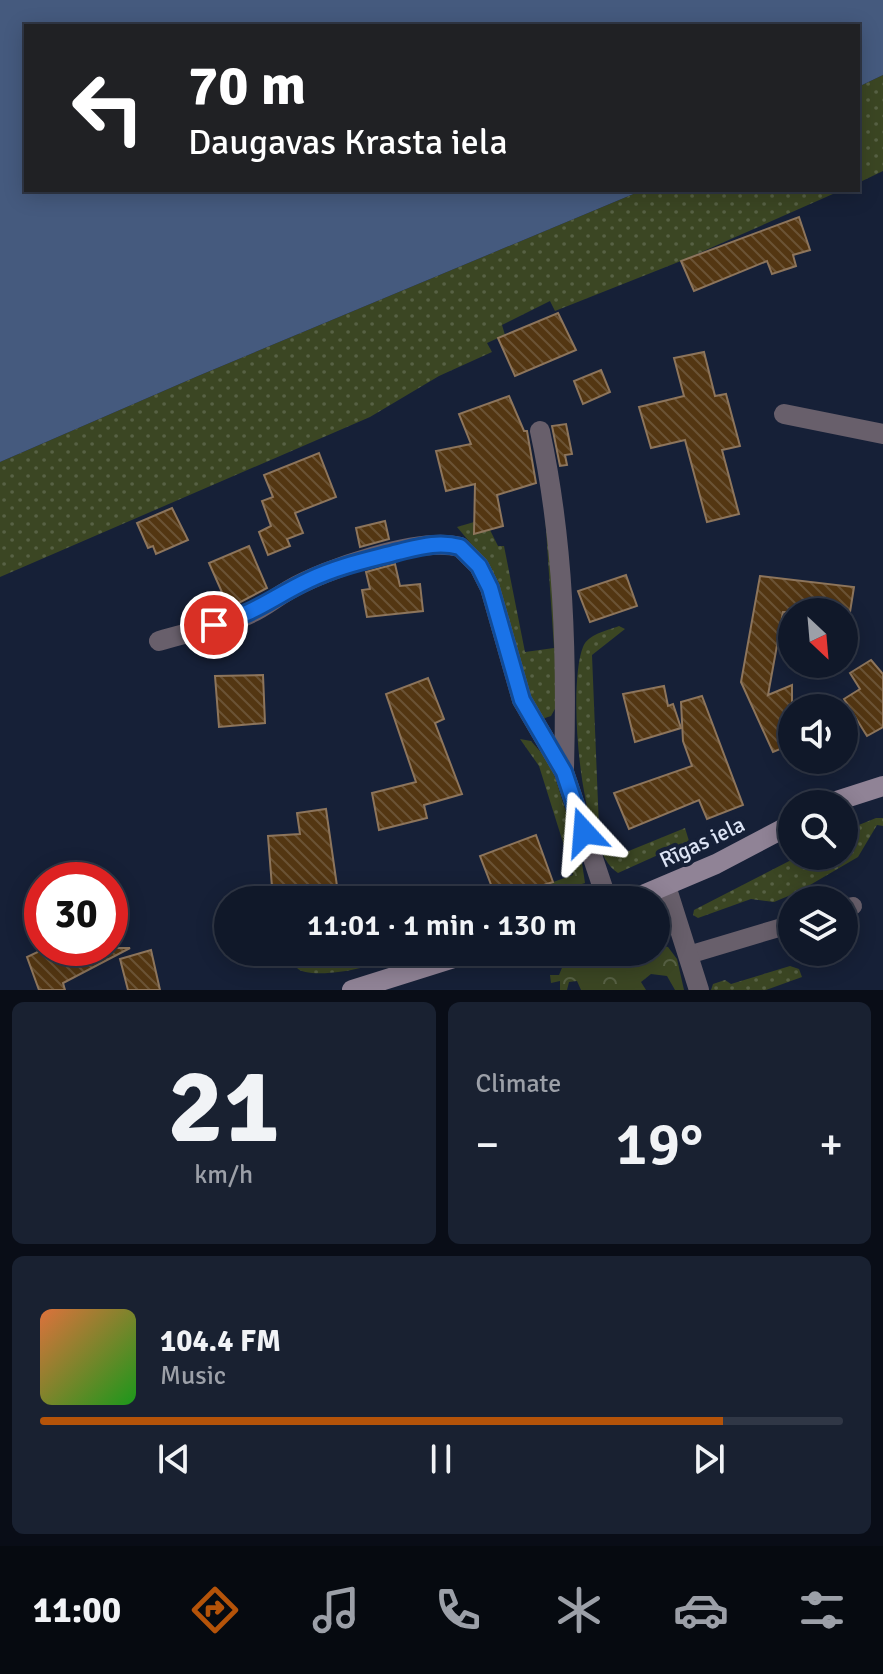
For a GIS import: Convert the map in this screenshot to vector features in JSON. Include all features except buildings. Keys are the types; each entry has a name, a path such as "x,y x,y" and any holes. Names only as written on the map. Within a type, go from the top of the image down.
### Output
{"main road":[{"path":"858,794 883,786"},
{"name":"Rīgas iela","path":"666,886 778,831"},
{"path":"352,990 428,966"}],"street":[{"path":"784,414 883,434"},
{"path":"540,431 555,509 564,623 564,772"},
{"path":"159,641 242,617 269,605 287,591 345,565 429,544 460,547 479,566 490,588 525,708 564,772 602,886"},
{"path":"670,899 699,990"}],"lane":[{"path":"688,955 778,928"}],"green space":[{"path":"883,75 883,171 860,182 860,86"},
{"path":"638,192 837,192 681,261 555,311 550,301 502,325 505,335 487,343 492,352 439,376 370,417 0,577 0,462"},
{"path":"544,500 557,619 556,707 551,716 542,719 536,715 483,558 457,527 474,522 478,533 490,530 498,546 504,546 525,652 554,648"},
{"path":"619,626 625,629 592,655 599,828 614,857 685,828 689,841 618,873 605,858 586,802 580,766 576,696 578,667 585,643"},
{"path":"520,739 531,741 545,757 555,777 582,863 566,852 539,766"},
{"path":"883,818 883,826 877,825 858,857 858,825"},
{"path":"566,852 582,863 585,883 542,886 573,875"},
{"path":"778,867 778,870 836,870 808,886 778,886 778,900 774,902 751,899 698,918 693,915 694,910"},
{"path":"670,950 677,959 684,990 675,990 667,976 651,974 641,982 646,990 581,990 577,981 569,982 567,990 560,990 560,981 551,983 550,975 559,975 563,966 670,966"},
{"path":"368,966 330,973 304,972 297,968"},
{"path":"790,966 799,969 802,977 766,990 711,990 713,984 725,980 731,984"}],"water":[{"path":"0,0 883,0 883,75 860,86 860,24 24,24 24,192 638,192 0,462"}],"route":[{"path":"214,625 269,605 287,591 345,565 429,544 460,547 479,566 490,588 522,700 529,717 553,750 564,772 584,832"}]}
